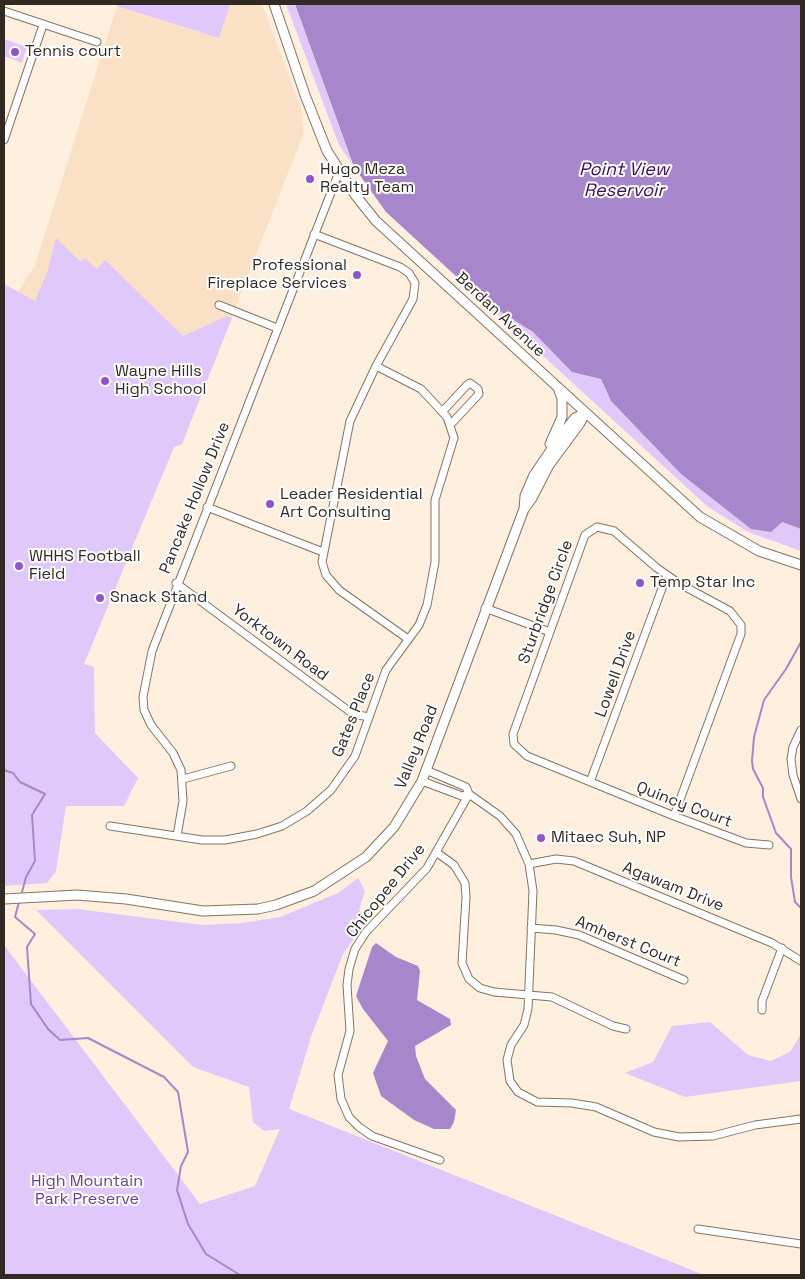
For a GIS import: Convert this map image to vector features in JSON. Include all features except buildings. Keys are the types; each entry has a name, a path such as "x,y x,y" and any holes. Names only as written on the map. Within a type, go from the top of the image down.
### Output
{"main road":[{"name":"Berdan Avenue","path":"274,4 318,131 339,172 381,226 700,517 759,551 801,565"},
{"path":"538,469 562,417 562,399 559,390"},
{"name":"Valley Road","path":"524,509 525,496 538,469 569,426 585,413"},
{"name":"Valley Road","path":"4,899 99,896 221,912 276,905 314,890 366,857 394,827 422,781 485,608 524,509 532,498 548,465 580,423 585,413"}],"street":[{"path":"4,11 98,42"},
{"path":"4,140 43,25"},
{"name":"Pancake Hollow Drive","path":"177,836 183,801 183,779 173,753 146,717 143,702 152,651 176,583 339,172"},
{"path":"314,234 400,267 409,273 415,283 413,300 376,366 350,421 323,552 323,568 330,581 339,590 408,639"},
{"path":"219,305 277,328"},
{"path":"376,366 416,385 451,424 479,394 478,389 470,384 466,385 442,412"},
{"name":"Gates Place","path":"110,826 202,840 241,838 272,830 295,819 319,801 341,778 355,756 386,670 424,615 433,584 435,500 453,445 451,424"},
{"path":"207,506 323,552"},
{"name":"Sturbridge Circle","path":"590,782 526,756 517,749 513,739 585,535 592,529 603,527 614,531 667,575 700,596 730,611 738,620 742,630 674,816"},
{"name":"Lowell Drive","path":"590,782 667,575"},
{"name":"Yorktown Road","path":"176,583 353,714 369,717"},
{"path":"485,608 550,632"},
{"path":"801,730 799,739 792,747 791,759 792,775 801,799"},
{"path":"183,779 231,766"},
{"path":"426,770 466,787 470,794 500,816 516,834 529,864 533,891 529,995 527,1015 508,1052 507,1066 513,1086 530,1100 544,1103 572,1103 596,1107 647,1129 679,1137 712,1136 755,1125 801,1119"},
{"path":"422,781 462,796 470,794"},
{"name":"Quincy Court","path":"590,782 746,844 769,845"},
{"name":"Chicopee Drive","path":"440,1160 372,1136 358,1127 344,1108 338,1084 340,1067 350,1031 347,984 352,957 366,932 419,878 470,794"},
{"path":"436,852 454,865 465,883 466,897 462,962 465,974 474,984 487,991 543,995 562,1000 613,1026 626,1028"},
{"name":"Agawam Drive","path":"529,864 556,859 574,861 782,948 801,961"},
{"name":"Amherst Court","path":"531,928 556,930 579,935 684,980"},
{"path":"762,1010 762,1001 782,948"},
{"path":"698,1229 801,1244"}],"shaded area":[{"name":"Wayne Hills High School","path":"230,4 262,4 301,108 304,132 182,444 174,447 84,662 4,284 18,292 35,265 117,6 201,33"}],"green space":[{"path":"118,4 230,4 219,38 117,6"},
{"path":"286,4 295,4 353,165 339,145"},
{"name":"Tennis court","path":"4,39 27,47 22,63 4,56"},
{"path":"56,238 81,262 85,258 97,269 105,260 183,336 227,316 232,318 182,444 174,447 84,664 94,667 95,733 138,778 124,806 66,806 56,871 47,883 4,886 4,284 35,301 48,270"},
{"path":"482,300 533,332 572,371 601,379 611,401 681,474 751,529 782,522 801,529 801,551 748,532 708,507"},
{"name":"High Mountain Park Preserve","path":"358,878 365,891 359,910 368,919 343,954 312,1034 289,1109 704,1275 4,1275 4,945 200,1204 255,1186 280,1129 264,1131 253,1122 249,1087 193,1067 36,910 77,909 202,925 243,923 280,917 338,893"},
{"path":"710,1022 748,1055 771,1061 790,1052 801,1034 801,1081 685,1097 625,1073 653,1062 672,1026"}],"water":[{"name":"Point View Reservoir","path":"295,4 801,4 801,529 782,522 771,532 751,529 681,474 611,401 601,379 572,372 533,332 482,300 386,212 354,167"},
{"path":"376,943 396,957 418,966 420,971 417,1000 450,1019 451,1025 415,1046 416,1056 425,1079 456,1110 454,1122 450,1129 434,1129 414,1120 381,1096 373,1073 388,1041 363,1009 356,996 372,947"}],"waterway":[{"path":"801,642 786,669 764,700 754,737 752,761 753,769 763,788 763,797 776,833 791,849 791,877 795,902 801,908"},
{"path":"4,770 13,773 20,782 45,794 32,815 35,861 26,877 22,892"},
{"path":"19,902 15,917 35,934 27,947 31,1004 48,1029 60,1040 88,1038 164,1077 178,1092 188,1152 181,1166 177,1190 188,1224 206,1254 240,1275"}],"place":[{"name":"Tennis court","path":"15,52"},
{"name":"Hugo Meza Realty Team","path":"310,179"},
{"name":"Professional Fireplace Services","path":"357,275"},
{"name":"Wayne Hills High School","path":"105,381"},
{"name":"Leader Residential Art Consulting","path":"270,504"},
{"name":"WHHS Football Field","path":"19,566"},
{"name":"Temp Star Inc","path":"640,583"},
{"name":"Snack Stand","path":"100,598"},
{"name":"Mitaec Suh, NP","path":"541,838"}]}
